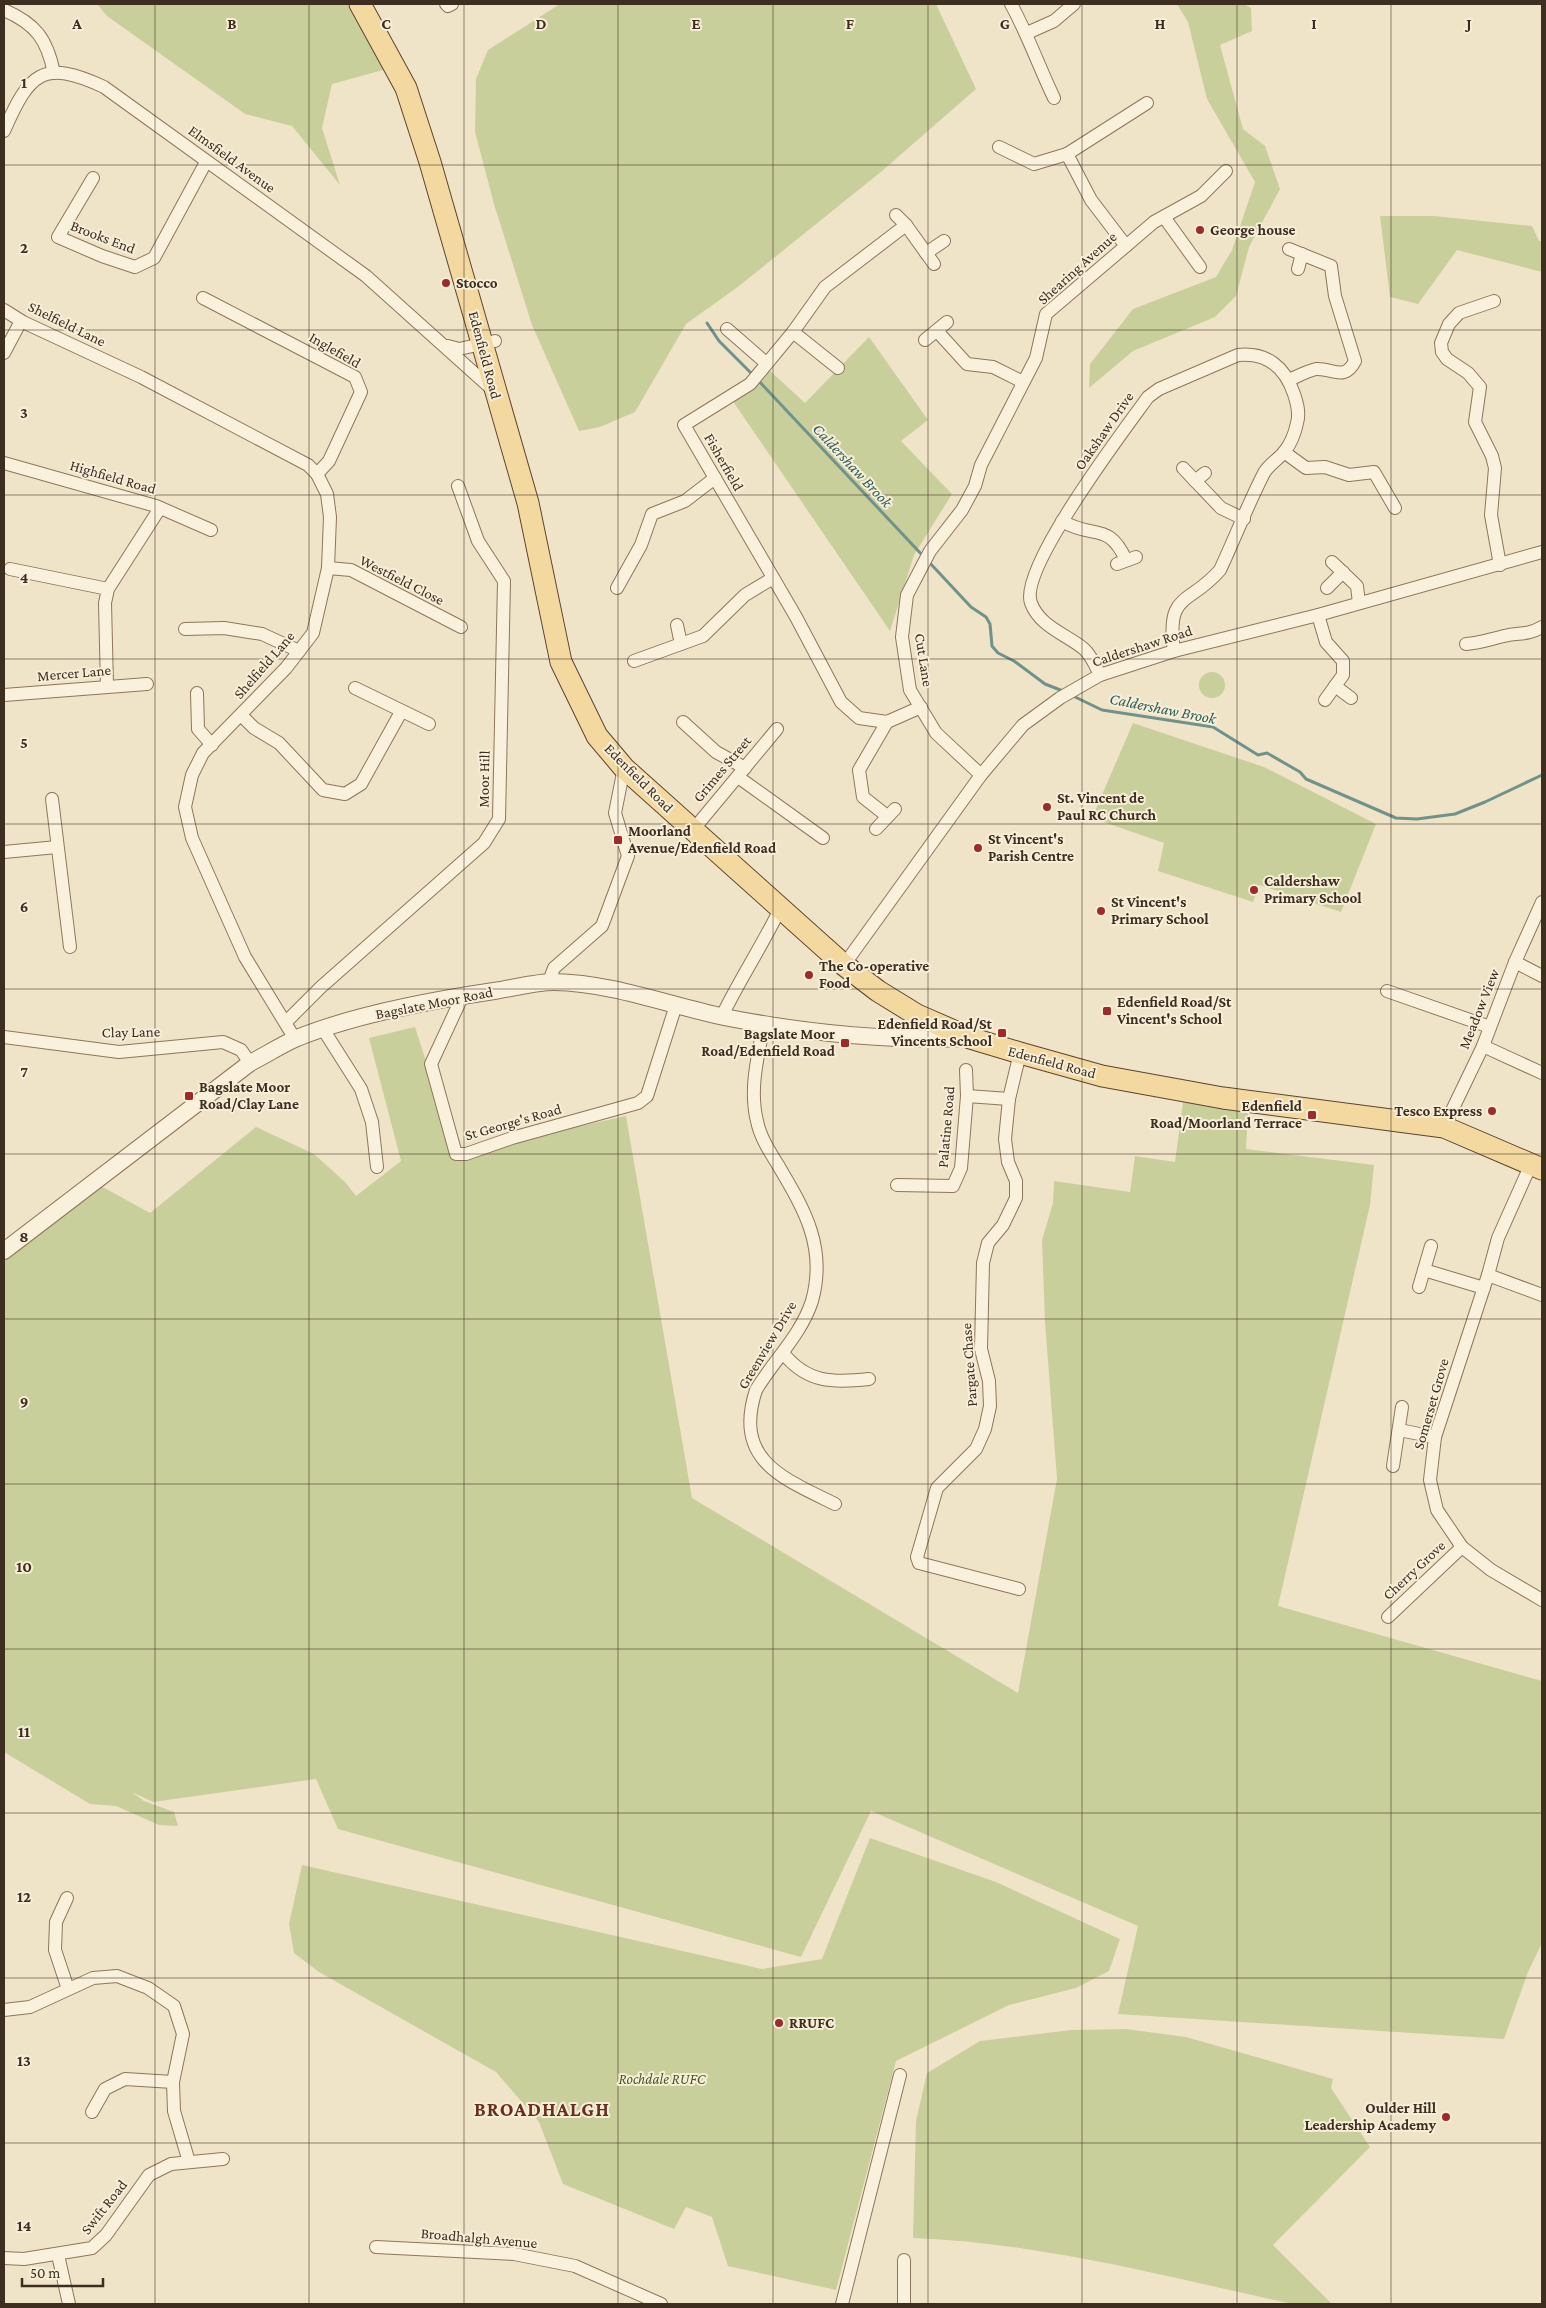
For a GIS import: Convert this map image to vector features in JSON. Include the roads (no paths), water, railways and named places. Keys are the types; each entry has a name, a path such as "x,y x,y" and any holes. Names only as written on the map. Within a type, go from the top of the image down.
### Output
{"main road":[{"name":"Edenfield Road","path":"360,4 406,88 540,499 545,556"},
{"name":"Edenfield Road","path":"371,4 417,86 442,158 488,342 495,392 573,656 572,686 597,736 624,768 844,965 878,991 917,1015 970,1038 1020,1054 1102,1076 1222,1098 1444,1126 1537,1166"}],"street":[{"path":"446,4 448,6 452,4"},
{"path":"1012,4 1027,33 1036,62 1054,98"},
{"path":"1027,33 1054,21 1074,4"},
{"path":"4,10 21,18 39,34 49,51 54,73"},
{"name":"Elmsfield Avenue","path":"4,131 19,97 33,80 54,73 78,75 104,87 366,276 495,392"},
{"path":"999,147 1034,164 1066,154 1147,103"},
{"path":"1066,154 1091,200 1126,246"},
{"name":"Brooks End","path":"93,178 58,237 102,256 135,267 154,258 206,162"},
{"name":"Shearing Avenue","path":"962,510 975,486 981,465 1036,358 1046,314 1126,246 1164,217 1200,196 1226,171"},
{"path":"896,215 906,225 930,258 944,241"},
{"path":"1164,217 1200,267"},
{"name":"Fisherfield","path":"887,722 859,718 841,702 773,578 684,426 750,384 793,332 825,287 906,225"},
{"path":"1289,249 1331,266 1335,296 1355,361 1355,372 1344,373 1317,369 1289,380"},
{"path":"1298,269 1302,254"},
{"name":"Inglefield","path":"203,298 355,377 361,392 329,460 317,474"},
{"path":"1494,301 1459,313 1449,324 1441,343 1442,352 1446,359 1486,386 1476,422 1492,456 1495,468 1491,515 1500,565"},
{"name":"Shelfield Lane","path":"4,310 21,321 141,377 308,466 317,474 327,494 330,517 328,568 313,632 300,652 242,716 203,753 192,775 184,807 192,838 244,957 295,1039"},
{"path":"4,353 21,321"},
{"path":"925,340 947,322"},
{"path":"727,329 731,335 741,334 763,367"},
{"path":"937,331 967,364 994,367 1023,382"},
{"path":"793,332 838,368"},
{"path":"443,344 459,349 488,342"},
{"name":"Oakshaw Drive","path":"1100,675 1086,650 1040,620 1030,601 1033,577 1062,520 1142,405 1159,389 1238,355 1249,354 1264,357 1278,365 1289,380 1298,405 1298,421 1293,436 1284,452 1265,472 1220,570 1210,581 1189,595 1174,614 1171,626 1174,651"},
{"path":"1284,452 1306,468 1325,467 1349,475 1376,466 1395,508"},
{"name":"Highfield Road","path":"4,463 160,508 210,530"},
{"path":"1183,468 1200,477 1221,508 1244,519"},
{"path":"617,588 641,545 652,514 685,501 715,478"},
{"name":"Moor Hill","path":"286,1022 321,987 484,843 499,818 504,581 478,542 458,486"},
{"path":"107,686 105,603 108,589 160,508"},
{"name":"Cut Lane","path":"962,510 930,551 907,595 902,637 910,690 936,733 981,776"},
{"path":"1062,520 1082,531 1108,536 1116,541 1126,560"},
{"name":"Caldershaw Road","path":"844,965 981,776 1023,725 1060,698 1100,675 1174,651 1318,615 1542,552"},
{"path":"1332,562 1357,586 1359,603"},
{"name":"Westfield Close","path":"328,568 351,570 461,627"},
{"path":"10,570 108,589"},
{"path":"1327,588 1343,572"},
{"path":"634,661 703,636 746,595 773,578"},
{"path":"1318,615 1326,642 1343,661 1343,675 1325,700"},
{"path":"676,625 681,644"},
{"path":"1466,644 1488,642 1505,635 1530,634 1542,627"},
{"path":"185,629 224,628 262,634 300,652"},
{"name":"Mercer Lane","path":"4,695 147,684"},
{"path":"1335,686 1351,698"},
{"path":"355,688 429,724"},
{"path":"197,693 198,729 212,744"},
{"path":"876,829 891,812 863,797 858,770 887,722 920,707"},
{"path":"242,716 254,728 278,743 322,790 345,794 361,784 401,712"},
{"path":"683,722 741,773 823,838"},
{"name":"Grimes Street","path":"693,830 777,729"},
{"path":"552,982 551,976 554,968 602,926 628,856 615,813 624,768"},
{"path":"52,799 70,946"},
{"path":"4,852 57,847"},
{"name":"Meadow View","path":"1444,1126 1483,1046 1515,962 1542,902"},
{"path":"722,1016 780,909"},
{"path":"1515,962 1542,976"},
{"name":"Bagslate Moor Road","path":"4,1251 250,1063 295,1039 323,1029 463,995 552,982 604,988 722,1016 839,1035 904,1039 970,1038"},
{"path":"1387,991 1490,1027"},
{"name":"St George's Road","path":"463,995 431,1064 456,1154 466,1154 512,1138 638,1103 647,1096 676,1005"},
{"path":"904,1039 917,1015"},
{"name":"Greenview Drive","path":"764,1024 755,1072 754,1092 757,1121 764,1140 805,1210 812,1230 816,1266 812,1300 801,1326 763,1378 752,1403 750,1431 755,1448 762,1461 778,1475 835,1504"},
{"path":"323,1029 361,1089 372,1122 377,1166"},
{"name":"Clay Lane","path":"4,1037 120,1052 223,1042 241,1050 250,1063"},
{"path":"1483,1046 1542,1073"},
{"name":"Pargate Chase","path":"1019,1589 919,1563 918,1557 937,1488 976,1449 985,1429 990,1406 989,1381 981,1349 983,1263 988,1243 1003,1225 1016,1198 1016,1181 1008,1162 1005,1139 1009,1099 1020,1054"},
{"name":"Palatine Road","path":"897,1186 953,1186 961,1168 966,1070"},
{"path":"966,1096 1009,1099"},
{"name":"Somerset Grove","path":"1537,1166 1498,1238 1484,1288 1435,1437 1432,1448 1430,1480 1437,1510 1462,1547 1491,1570 1542,1600"},
{"path":"1418,1287 1431,1246"},
{"path":"1424,1270 1484,1288"},
{"path":"1488,1275 1542,1295"},
{"path":"783,1353 790,1362 802,1370 826,1381 836,1383 868,1379"},
{"path":"1393,1466 1402,1407"},
{"path":"1399,1430 1435,1437"},
{"name":"Cherry Grove","path":"1388,1617 1462,1547"},
{"path":"67,1898 56,1922 55,1950 68,1990"},
{"path":"4,2010 30,2006 93,1978 117,1976 148,1988 174,2006 183,2034 173,2082 174,2111 189,2162"},
{"path":"842,2304 900,2075"},
{"path":"92,2112 105,2089 125,2079 173,2082"},
{"name":"Swift Road","path":"4,2258 24,2259 92,2248 106,2235 149,2175 171,2164 223,2159"},
{"name":"Broadhalgh Avenue","path":"376,2247 514,2254 575,2266 661,2304"},
{"path":"58,2255 69,2304"},
{"path":"904,2260 904,2304"}],"waterway":[{"name":"Caldershaw Brook","path":"707,323 719,341 753,375"},
{"name":"Caldershaw Brook","path":"757,379 924,557"},
{"name":"Caldershaw Brook","path":"928,561 971,607 986,617 990,624 992,646 998,653 1014,661 1045,684 1063,691"},
{"name":"Caldershaw Brook","path":"1071,695 1102,710 1213,727 1258,755 1267,753 1300,772 1306,779 1396,818 1417,819 1455,814 1542,775"}],"place":[{"name":"George house","path":"1200,230"},
{"name":"Stocco","path":"446,283"},
{"name":"St. Vincent de Paul RC Church","path":"1047,807"},
{"name":"Moorland Avenue/Edenfield Road","path":"618,840"},
{"name":"St Vincent's Parish Centre","path":"978,848"},
{"name":"Caldershaw Primary School","path":"1254,890"},
{"name":"St Vincent's Primary School","path":"1101,911"},
{"name":"The Co-operative Food","path":"809,975"},
{"name":"Edenfield Road/St Vincent's School","path":"1107,1011"},
{"name":"Edenfield Road/St Vincents School","path":"1002,1033"},
{"name":"Bagslate Moor Road/Edenfield Road","path":"845,1043"},
{"name":"Bagslate Moor Road/Clay Lane","path":"189,1096"},
{"name":"Tesco Express","path":"1492,1111"},
{"name":"Edenfield Road/Moorland Terrace","path":"1312,1115"},
{"name":"RRUFC","path":"779,2023"},
{"name":"Oulder Hill Leadership Academy","path":"1446,2117"}],"district":[{"name":"BROADHALGH","path":"542,2109"}],"park label":[{"name":"Rochdale RUFC","path":"662,2079"}]}
